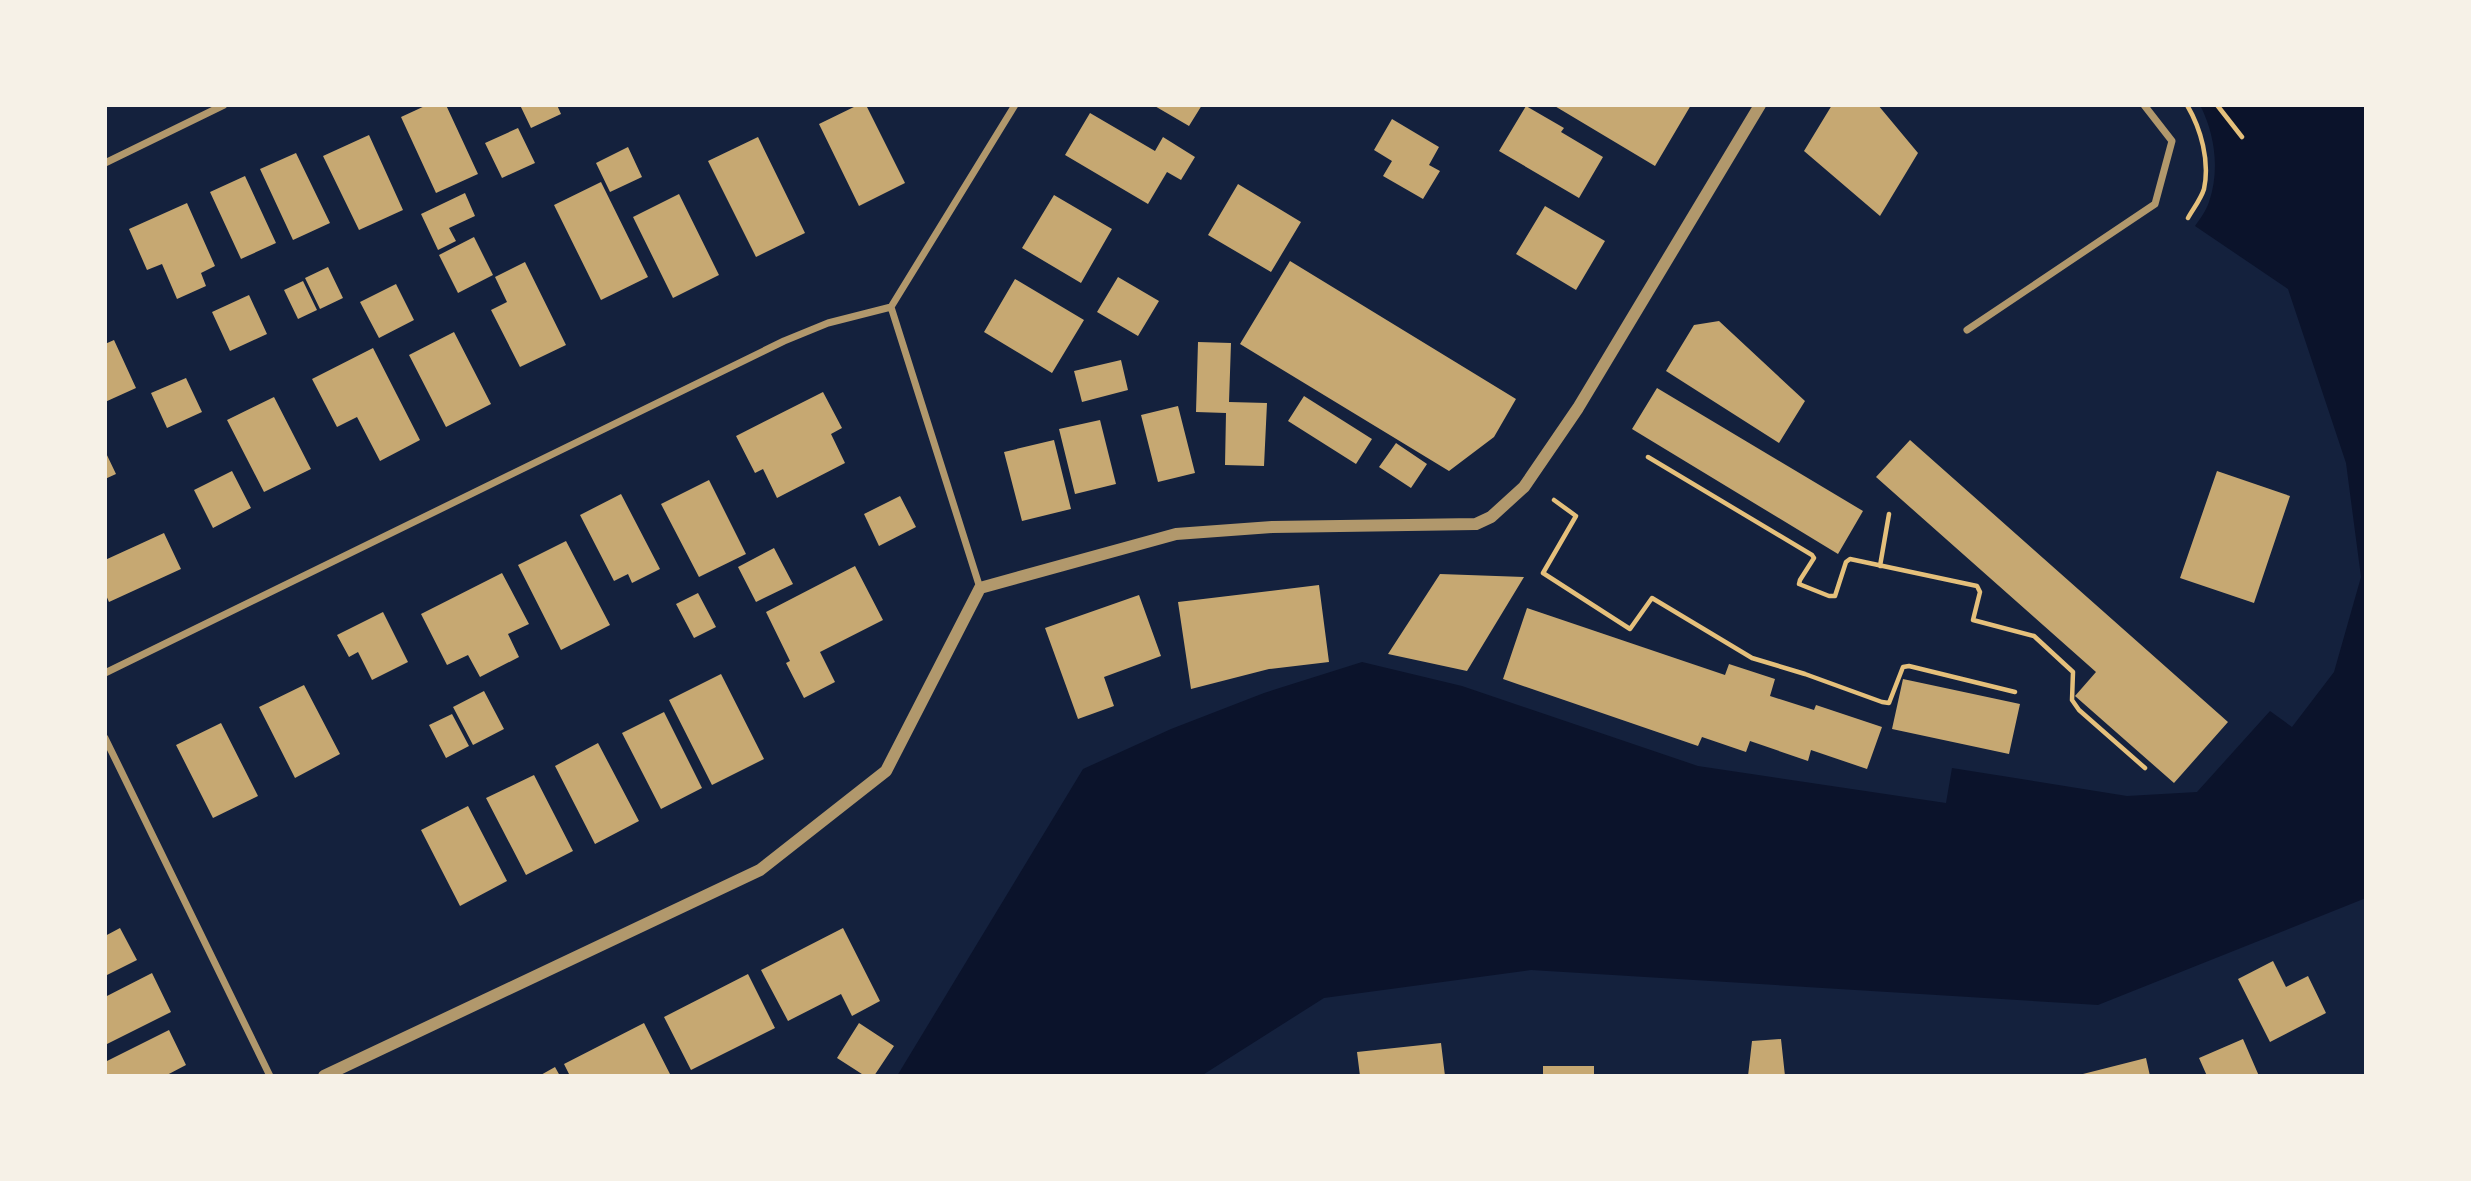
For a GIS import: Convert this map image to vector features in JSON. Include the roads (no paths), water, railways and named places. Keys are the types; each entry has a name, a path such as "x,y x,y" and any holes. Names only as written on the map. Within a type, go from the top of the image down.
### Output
{"street":[{"path":"105,163 224,105"},
{"path":"105,673 784,341 828,323 891,307 1015,105"},
{"path":"980,589 1176,534 1272,527 1476,524 1491,517 1524,487 1578,408 1760,105"},
{"path":"1967,330 2155,204 2172,141 2144,105"},
{"path":"324,1076 760,870 886,771 980,589 891,307"},
{"path":"105,738 270,1076"}],"water":[{"path":"2200,105 2366,105 2366,898 2098,1005 1531,970 1324,998 1201,1076 897,1076 1083,769 1171,729 1264,693 1362,662 1462,686 1698,766 1946,803 1952,768 2127,796 2197,792 2270,711 2292,727 2334,672 2361,577 2346,463 2288,289 2195,226 2209,202 2215,165 2209,128"}]}
